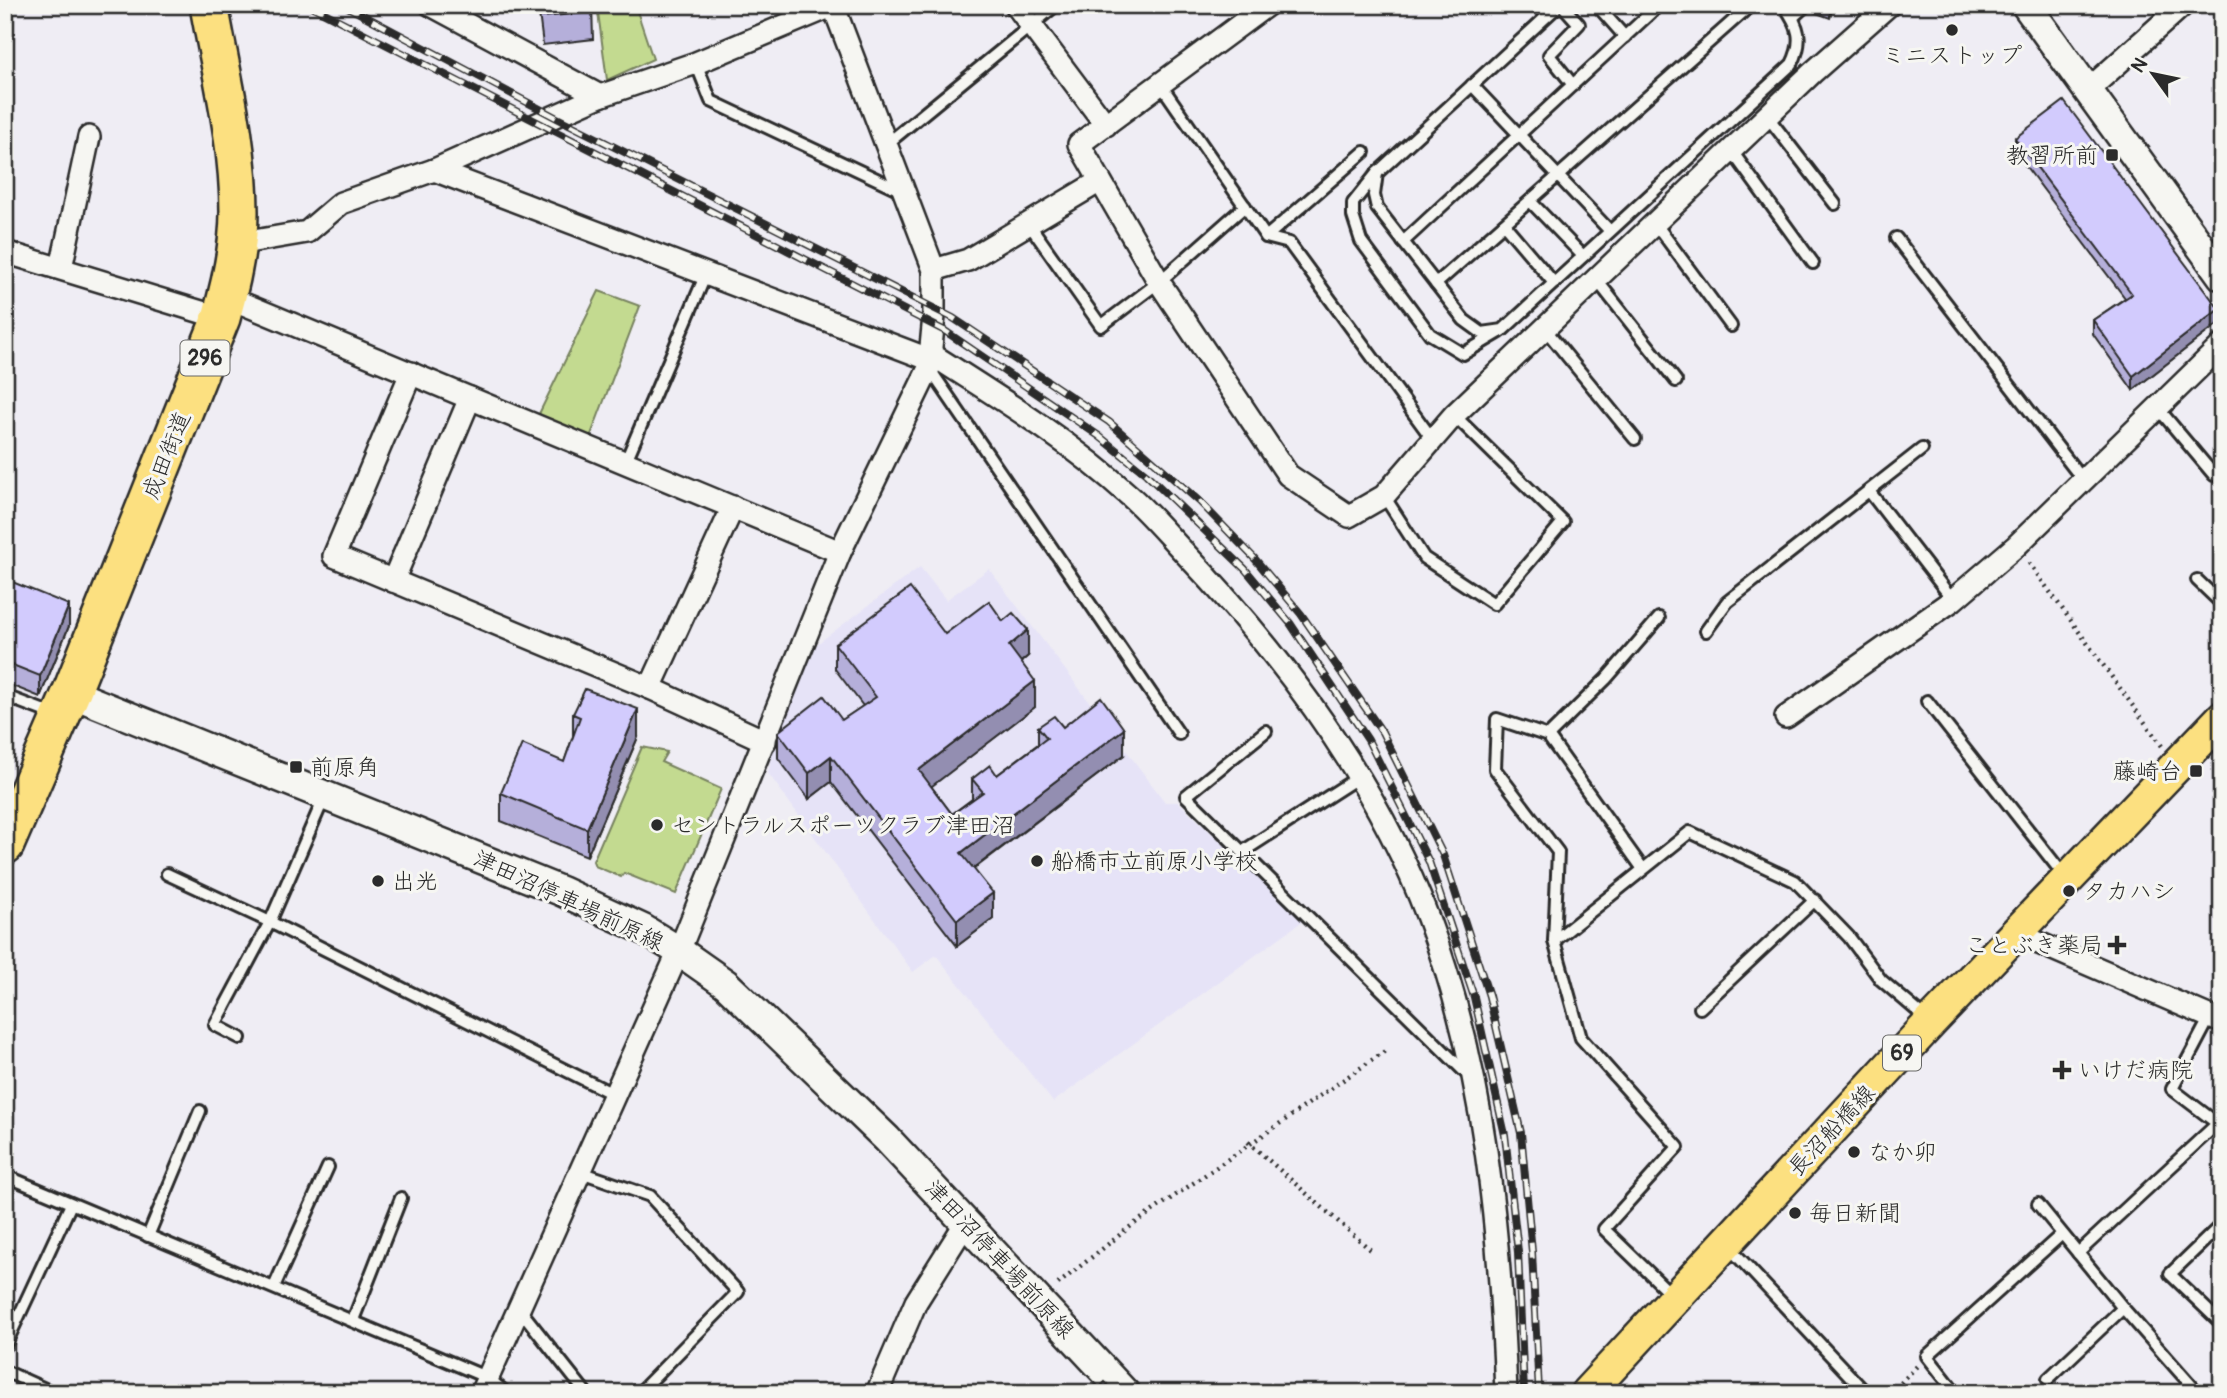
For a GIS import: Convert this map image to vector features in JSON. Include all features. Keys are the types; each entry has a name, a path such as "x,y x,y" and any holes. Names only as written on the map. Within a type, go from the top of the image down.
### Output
{"highway":[{"name":"成田街道","path":"5,845 65,705 224,307 239,212 236,173 209,5"}],"main road":[{"path":"2026,5 2222,276"},
{"name":"津田沼停車場前原線","path":"65,705 325,795 561,891 643,929 679,951 726,984 887,1139 1125,1393"},
{"name":"長沼船橋線","path":"1597,1389 1675,1298 1931,1022 2018,934 2176,765 2220,725"}],"street":[{"path":"431,5 600,96"},
{"path":"236,244 307,232 341,203 434,170 557,118 600,96 696,63 833,5 908,194 934,270 930,361 840,552 679,951 612,1094 484,1386"},
{"path":"1016,5 1106,125"},
{"path":"1267,5 1079,144 1159,282 1288,475 1349,516 1384,496 1454,415 1767,116 1889,5"},
{"path":"2088,90 2183,5"},
{"path":"61,268 89,137"},
{"path":"434,170 930,361 1044,426 1131,496 1237,607 1303,691 1357,778 1400,853 1428,918 1449,981 1492,1177 1506,1393"},
{"path":"934,270 968,260 1100,181"},
{"path":"5,251 61,268 224,307 411,373 840,552"},
{"path":"1786,717 1953,600 2016,546 2222,345"},
{"path":"411,373 334,556 650,688 765,741"},
{"path":"393,581 470,398"},
{"path":"650,688 733,507"},
{"path":"2018,934 2216,1019"},
{"path":"877,1393 916,1303 965,1224"}],"lane":[{"path":"888,142 1056,5"},
{"path":"1573,85 1549,55 1579,24 1560,5 1377,173 1353,203 1353,216 1362,241 1430,334 1463,354 1503,330 1792,64 1800,48 1793,17 1784,5"},
{"path":"1609,5 1602,11 1625,37"},
{"path":"1404,242 1659,5"},
{"path":"1436,284 1751,5"},
{"path":"1793,17 1806,5"},
{"path":"696,63 711,101 908,194"},
{"path":"1161,85 1266,237 1289,243 1433,440"},
{"path":"1472,85 1610,231"},
{"path":"1767,116 1835,204"},
{"path":"1731,150 1813,263"},
{"path":"1266,237 1364,152"},
{"path":"1377,173 1374,195 1377,208 1464,320 1482,333 1503,330"},
{"path":"1530,201 1583,256"},
{"path":"1029,224 1101,326 1159,282 1245,206"},
{"path":"1655,223 1731,326"},
{"path":"1503,224 1554,283"},
{"path":"1896,238 2083,480"},
{"path":"625,463 706,274"},
{"path":"1596,279 1676,381"},
{"path":"1545,329 1635,439"},
{"path":"930,361 1179,734"},
{"path":"2157,407 2214,475"},
{"path":"1384,496 1424,558 1494,604 1563,522 1454,415"},
{"path":"1706,631 1727,602 1922,449"},
{"path":"1869,491 1953,600"},
{"path":"2197,580 2222,604"},
{"path":"1548,736 1606,679 1659,618"},
{"path":"5,696 65,705"},
{"path":"1927,701 2067,879"},
{"path":"1643,869 1548,736 1497,719 1495,769 1558,852 1553,940 1581,1038 1678,1147 1604,1229 1675,1298"},
{"path":"1266,731 1186,796 1471,1079"},
{"path":"1242,852 1357,778"},
{"path":"240,1038 215,1025 270,922 325,795"},
{"path":"1553,940 1690,832 1796,881 1849,937 1881,980 1931,1022"},
{"path":"167,874 270,922 612,1094"},
{"path":"1700,1008 1815,900"},
{"path":"2078,1253 2220,1125 2172,1088 2216,1019"},
{"path":"148,1236 200,1111"},
{"path":"274,1287 328,1167"},
{"path":"578,1171 650,1196 738,1292 639,1393"},
{"path":"5,1190 11,1178 353,1320 484,1386 506,1393"},
{"path":"353,1320 401,1198"},
{"path":"5,1346 71,1204"},
{"path":"2038,1204 2123,1308 2198,1393"},
{"path":"2222,1224 2171,1274 2222,1324"},
{"path":"1956,1393 1927,1356 2062,1234"},
{"path":"1726,1244 1866,1393"},
{"path":"517,1307 586,1393"},
{"path":"2048,1378 2123,1308"},
{"path":"5,1371 54,1393"}],"path":[{"path":"2016,546 2176,765"},
{"path":"1038,1300 1130,1226 1248,1142 1385,1051"},
{"path":"1248,1142 1374,1253"},
{"path":"1891,1393 1927,1356"}],"shaded area":[{"name":"船橋市立前原小学校","path":"920,567 946,600 989,569 1165,802 1178,802 1304,920 1053,1102 936,955 913,972 768,773 779,726 809,650"}],"green space":[{"path":"597,5 635,5 653,59 607,80"},
{"path":"599,291 640,306 589,440 536,420"},
{"name":"セントラルスポーツクラブ津田沼","path":"642,747 667,752 661,762 721,789 676,894 624,873 621,877 595,866 593,861"}],"building":[{"path":"541,5 592,5 593,12 543,17"},
{"path":"2064,101 2219,309 2133,376 2093,320 2132,294 2015,138"},
{"path":"5,579 69,605 40,676 5,662"},
{"path":"910,588 945,634 989,601 1003,621 1013,613 1028,630 1009,646 1035,681 919,770 952,814 983,792 972,779 990,765 997,775 1047,738 1038,727 1054,716 1063,727 1101,697 1124,729 961,853 993,893 957,920 831,756 809,773 778,732 824,696 842,720 876,697 835,644"},
{"name":"セントラルスポーツクラブ津田沼","path":"585,689 638,709 587,829 501,793 522,744 564,762 580,717 573,714"},
{"path":"1105,1382 1116,1393 1094,1393"}],"railway":[{"path":"309,5 945,331 1099,436 1146,474 1245,569 1290,623 1368,740 1429,862 1474,997 1505,1135 1518,1252 1524,1393"},
{"path":"344,5 557,118 953,318 1109,422 1200,502 1255,559 1301,614 1382,732 1443,855 1489,996 1521,1133 1532,1252 1539,1393"}],"place":[{"name":"ミニストップ","path":"1952,30"},
{"name":"教習所前","path":"2112,155"},
{"name":"前原角","path":"296,767"},
{"name":"藤崎台","path":"2196,771"},
{"name":"セントラルスポーツクラブ津田沼","path":"657,825"},
{"name":"船橋市立前原小学校","path":"1037,861"},
{"name":"出光","path":"378,881"},
{"name":"タカハシ","path":"2069,891"},
{"name":"ことぶき薬局","path":"2117,945"},
{"name":"いけだ病院","path":"2062,1070"},
{"name":"なか卯","path":"1854,1152"},
{"name":"毎日新聞","path":"1795,1213"}]}
